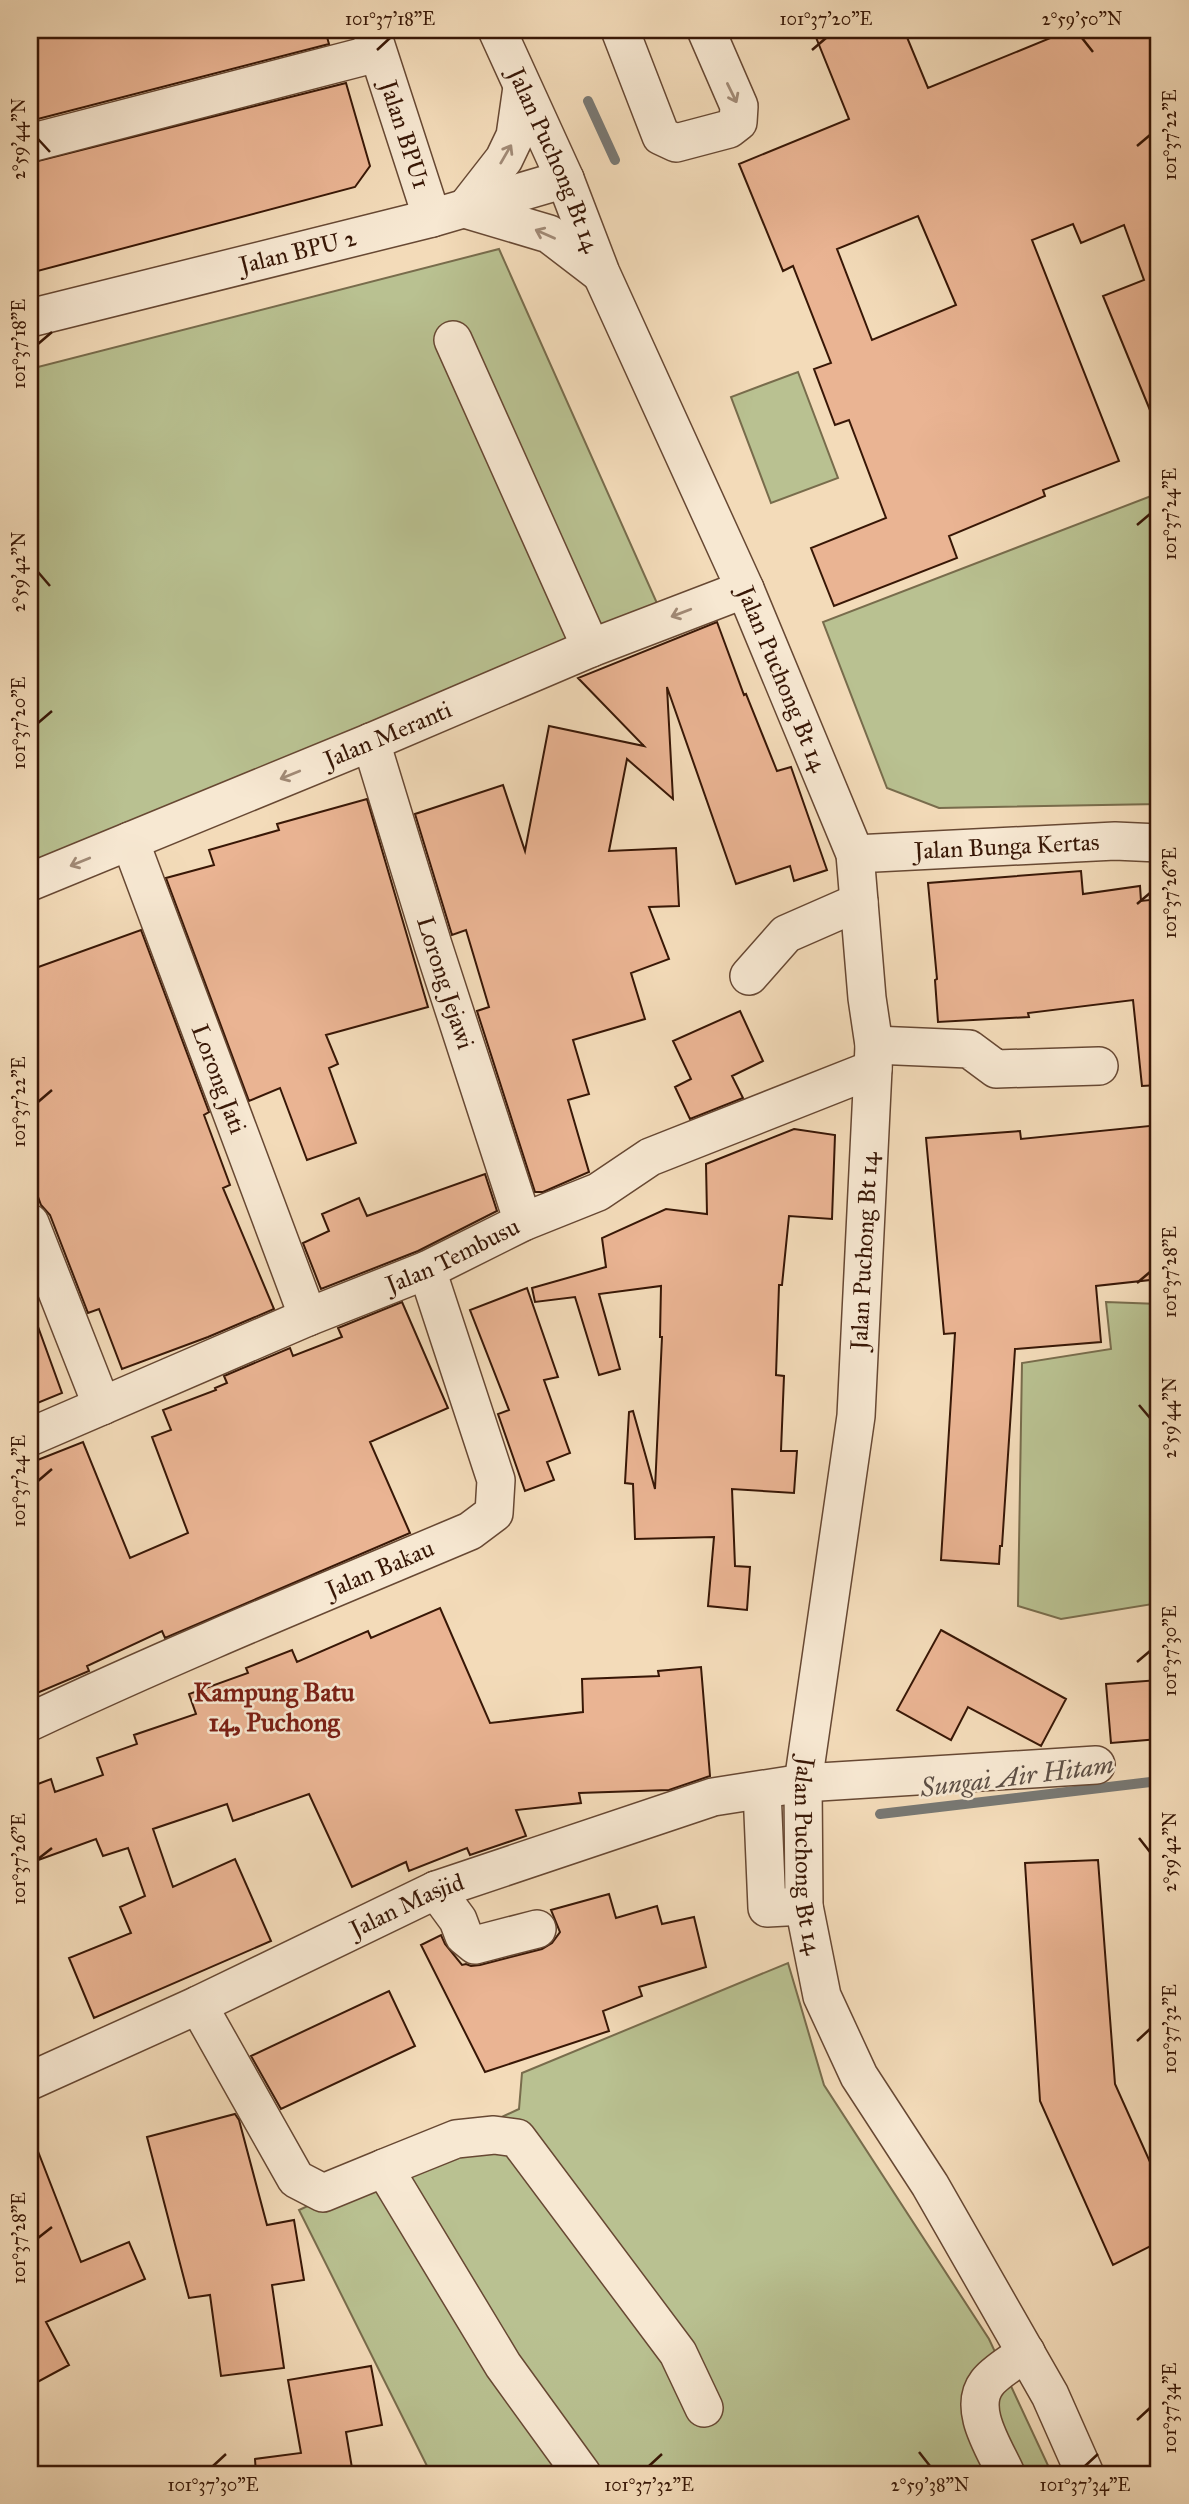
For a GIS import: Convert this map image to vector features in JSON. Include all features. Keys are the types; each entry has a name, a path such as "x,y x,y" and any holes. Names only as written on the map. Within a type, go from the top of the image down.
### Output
{"street":[{"name":"Jalan Puchong Bt 14","path":"497,30 565,179 601,273 745,589 855,854 873,1057 856,1416 803,1783 804,1906 822,1996 859,2076 930,2185 1050,2395 1085,2474"},
{"path":"620,30 661,136 676,143 729,130 738,122 739,106 706,30"},
{"path":"30,143 374,41"},
{"name":"Jalan BPU1","path":"374,41 448,214"},
{"path":"448,214 505,159 515,136 522,87"},
{"name":"Jalan BPU 2","path":"30,318 448,214 565,179"},
{"path":"448,214 549,234 601,273"},
{"path":"453,340 591,648"},
{"name":"Jalan Meranti","path":"30,882 591,648 745,589"},
{"name":"Lorong Jejawi","path":"371,742 433,945 523,1222"},
{"name":"Lorong Jati","path":"130,841 308,1317"},
{"name":"Jalan Bunga Kertas","path":"855,854 1115,841 1159,843"},
{"path":"749,976 786,934 859,902"},
{"path":"873,1057 969,1049 996,1069 1099,1066"},
{"name":"Jalan Tembusu","path":"30,1437 308,1317 427,1270 523,1222 598,1192 650,1157 873,1057"},
{"path":"30,1223 102,1406"},
{"name":"Jalan Bakau","path":"30,1722 232,1631 470,1531 494,1513 496,1479 427,1270"},
{"name":"Jalan Masjid","path":"30,2081 198,2005 436,1890 713,1797 803,1783 1096,1765"},
{"path":"762,1790 767,1908 804,1906"},
{"path":"436,1890 458,1920 464,1936 475,1945 537,1929"},
{"path":"198,2005 296,2179 323,2193 456,2139 494,2135 517,2138 678,2353 704,2408"},
{"path":"384,2168 503,2365 582,2474"},
{"path":"1006,2474 982,2417 979,2401 987,2382 1026,2353"}],"green space":[{"path":"499,249 660,610 30,869 30,369"},
{"path":"798,372 838,478 771,503 731,397"},
{"path":"1159,493 1159,804 939,808 887,788 823,622"},
{"path":"1106,1302 1159,1304 1159,1603 1061,1619 1018,1606 1022,1363 1111,1349"},
{"path":"788,1963 824,2085 989,2339 1052,2474 431,2474 299,2210 519,2109 522,2073"}],"building":[{"path":"30,30 325,30 329,44 30,121"},
{"path":"813,30 904,30 928,88 1053,37 1051,30 1159,30 1159,432 1103,296 1144,280 1124,225 1081,243 1073,224 1032,240 1119,461 1043,490 1045,496 949,536 957,558 834,606 811,548 886,518 849,420 835,425 814,369 831,363 793,266 783,271 739,164 849,119","holes":["918,216 956,305 872,340 837,249"]},
{"path":"346,83 370,166 355,187 30,273 30,163"},
{"path":"717,622 744,695 746,694 777,771 791,767 827,870 794,881 790,866 736,884 667,687 673,799 627,759 609,851 676,848 679,906 649,907 669,959 631,973 645,1019 573,1040 589,1094 568,1100 589,1172 543,1192 535,1192 477,1011 489,1007 466,930 452,935 415,814 503,785 525,851 549,726 644,746 578,678"},
{"path":"367,799 428,1007 326,1035 338,1064 329,1068 356,1143 307,1160 280,1088 249,1101 166,878 214,865 209,850 279,830 277,824"},
{"path":"1081,871 1083,894 1140,886 1141,901 1159,899 1159,1085 1142,1086 1133,1000 1028,1013 1029,1017 938,1022 928,883"},
{"path":"141,930 209,1112 204,1115 230,1185 223,1188 274,1309 122,1369 99,1309 88,1313 50,1215 41,1205 30,1175 30,970"},
{"path":"740,1011 763,1061 732,1076 743,1098 690,1119 675,1087 691,1079 673,1041"},
{"path":"1159,1125 1159,1279 1096,1286 1101,1342 1015,1349 999,1564 941,1560 955,1333 944,1334 926,1138 1020,1131 1021,1139"},
{"path":"794,1129 835,1135 832,1219 789,1216 782,1285 779,1285 776,1375 784,1376 781,1451 797,1451 794,1493 732,1489 735,1566 750,1567 747,1610 708,1606 714,1537 635,1539 633,1484 625,1483 629,1412 633,1411 655,1489 662,1337 661,1286 599,1294 620,1369 599,1375 575,1297 535,1302 532,1288 606,1267 602,1238 666,1209 707,1214 706,1164"},
{"path":"485,1174 497,1211 418,1251 321,1289 303,1243 329,1231 322,1214 359,1198 367,1216"},
{"path":"527,1288 558,1377 544,1380 570,1453 547,1462 554,1480 525,1491 498,1414 509,1410 470,1310"},
{"path":"402,1302 448,1408 370,1442 410,1533 165,1638 162,1631 87,1666 89,1671 30,1696 30,1463 83,1442 130,1558 188,1533 152,1437 171,1430 163,1410 216,1390 215,1388 227,1383 224,1376 290,1348 293,1356 342,1337 338,1328"},
{"path":"30,1313 33,1313 62,1393 30,1406"},
{"path":"440,1608 490,1723 583,1712 582,1679 659,1676 658,1671 701,1667 710,1776 669,1790 579,1793 581,1803 516,1810 526,1836 470,1855 467,1848 409,1871 406,1862 352,1887 309,1794 233,1821 227,1804 153,1829 173,1887 235,1859 271,1941 94,2018 69,1958 131,1933 120,1907 145,1896 128,1848 103,1856 96,1839 30,1863 30,1787 51,1779 55,1792 103,1775 97,1758 137,1744 134,1735 196,1714 189,1694 248,1673 246,1668 292,1650 297,1662 368,1631 371,1638"},
{"path":"941,1630 1066,1699 1041,1746 968,1707 951,1740 897,1710"},
{"path":"1159,1680 1159,1739 1111,1743 1106,1684"},
{"path":"1098,1860 1115,2084 1159,2182 1159,2242 1113,2265 1040,2101 1025,1863"},
{"path":"609,1894 616,1918 657,1906 662,1924 694,1917 706,1967 639,1987 642,1996 603,2011 609,2031 485,2072 421,1945 441,1935 462,1965 471,1966 542,1949 552,1943 560,1932 551,1910"},
{"path":"389,1991 415,2046 281,2109 251,2056"},
{"path":"235,2114 239,2120 267,2225 294,2220 304,2280 272,2285 284,2368 221,2376 210,2295 189,2298 147,2137"},
{"path":"30,2136 81,2262 129,2242 145,2279 46,2322 69,2365 30,2386"},
{"path":"371,2366 382,2425 346,2432 353,2474 256,2474 255,2459 301,2453 288,2380"}],"waterway":[{"name":"Sungai Air Hitam","path":"588,101 615,160"},
{"name":"Sungai Air Hitam","path":"880,1814 1159,1781"}],"district":[{"name":"Kampung Batu 14, Puchong","path":"274,1707"}]}
